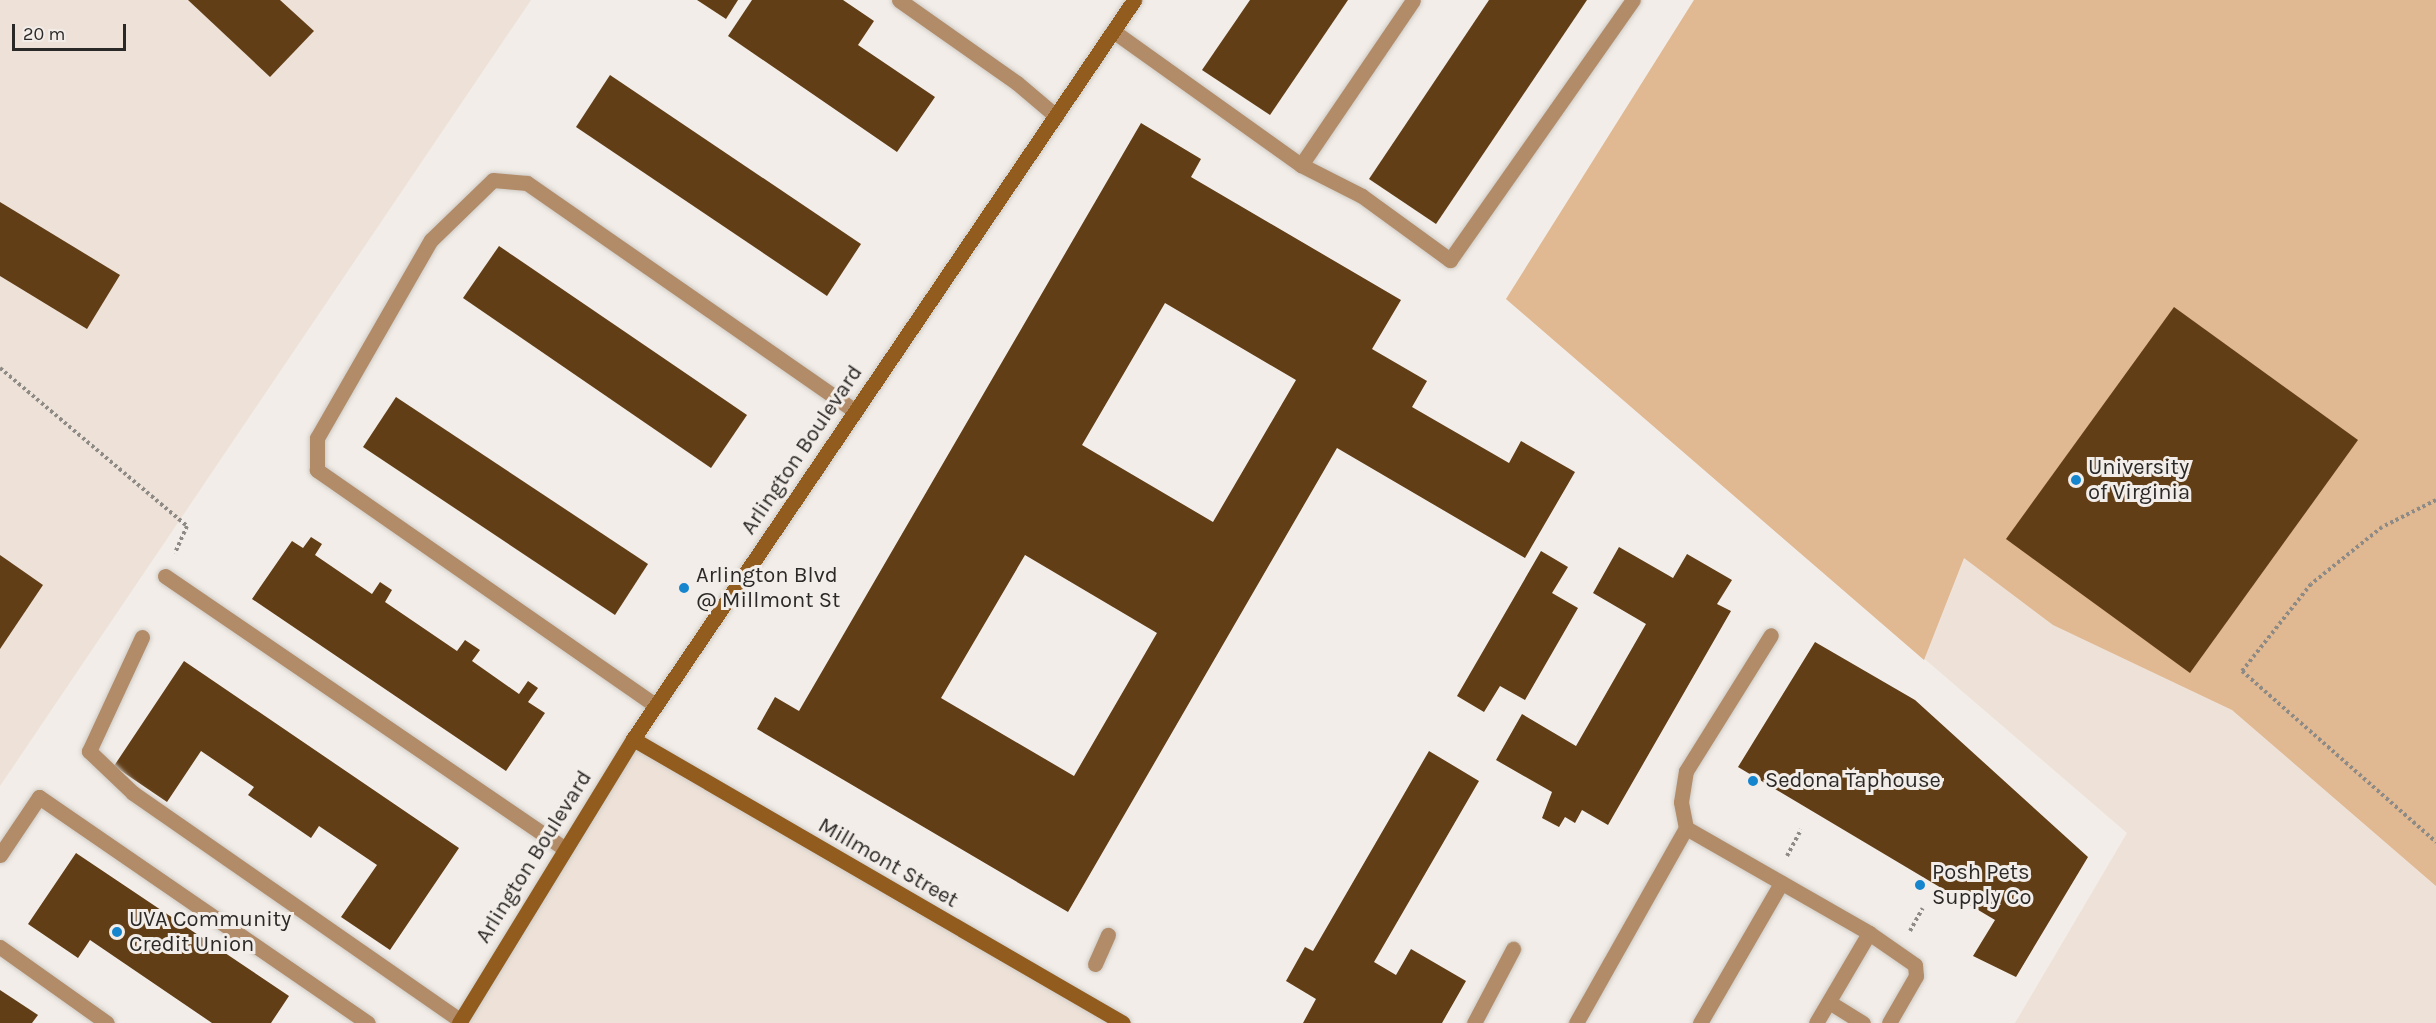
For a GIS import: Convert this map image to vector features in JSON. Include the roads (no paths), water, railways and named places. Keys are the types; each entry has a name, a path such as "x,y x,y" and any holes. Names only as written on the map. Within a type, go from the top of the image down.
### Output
{"street":[{"name":"Arlington Boulevard","path":"460,1022 655,705 1134,0"},
{"name":"Millmont Street","path":"633,739 1123,1023"}],"lane":[{"path":"899,0 1017,83 1056,116"},
{"path":"1301,165 1413,0"},
{"path":"1113,31 1301,165 1362,196 1450,260 1633,0"},
{"path":"655,705 317,470 317,438 431,240 493,180 527,183 855,411"},
{"path":"165,576 565,849"},
{"path":"1576,1023 1686,828 1681,802 1686,771 1771,635"},
{"path":"142,637 89,751 133,793 460,1022"},
{"path":"0,855 39,797 368,1023"},
{"path":"1686,828 1869,933 1915,965 1916,976 1889,1023"},
{"path":"1700,1023 1782,883"},
{"path":"1816,1023 1869,933"},
{"path":"1095,964 1108,935"},
{"path":"0,947 107,1023"},
{"path":"1474,1023 1513,949"},
{"path":"1828,1002 1863,1023"}],"place":[{"name":"University of Virginia","path":"2076,480"},
{"name":"Arlington Blvd @ Millmont St","path":"684,588"},
{"name":"Sedona Taphouse","path":"1753,781"},
{"name":"Posh Pets Supply Co","path":"1920,885"},
{"name":"UVA Community Credit Union","path":"117,932"}]}
